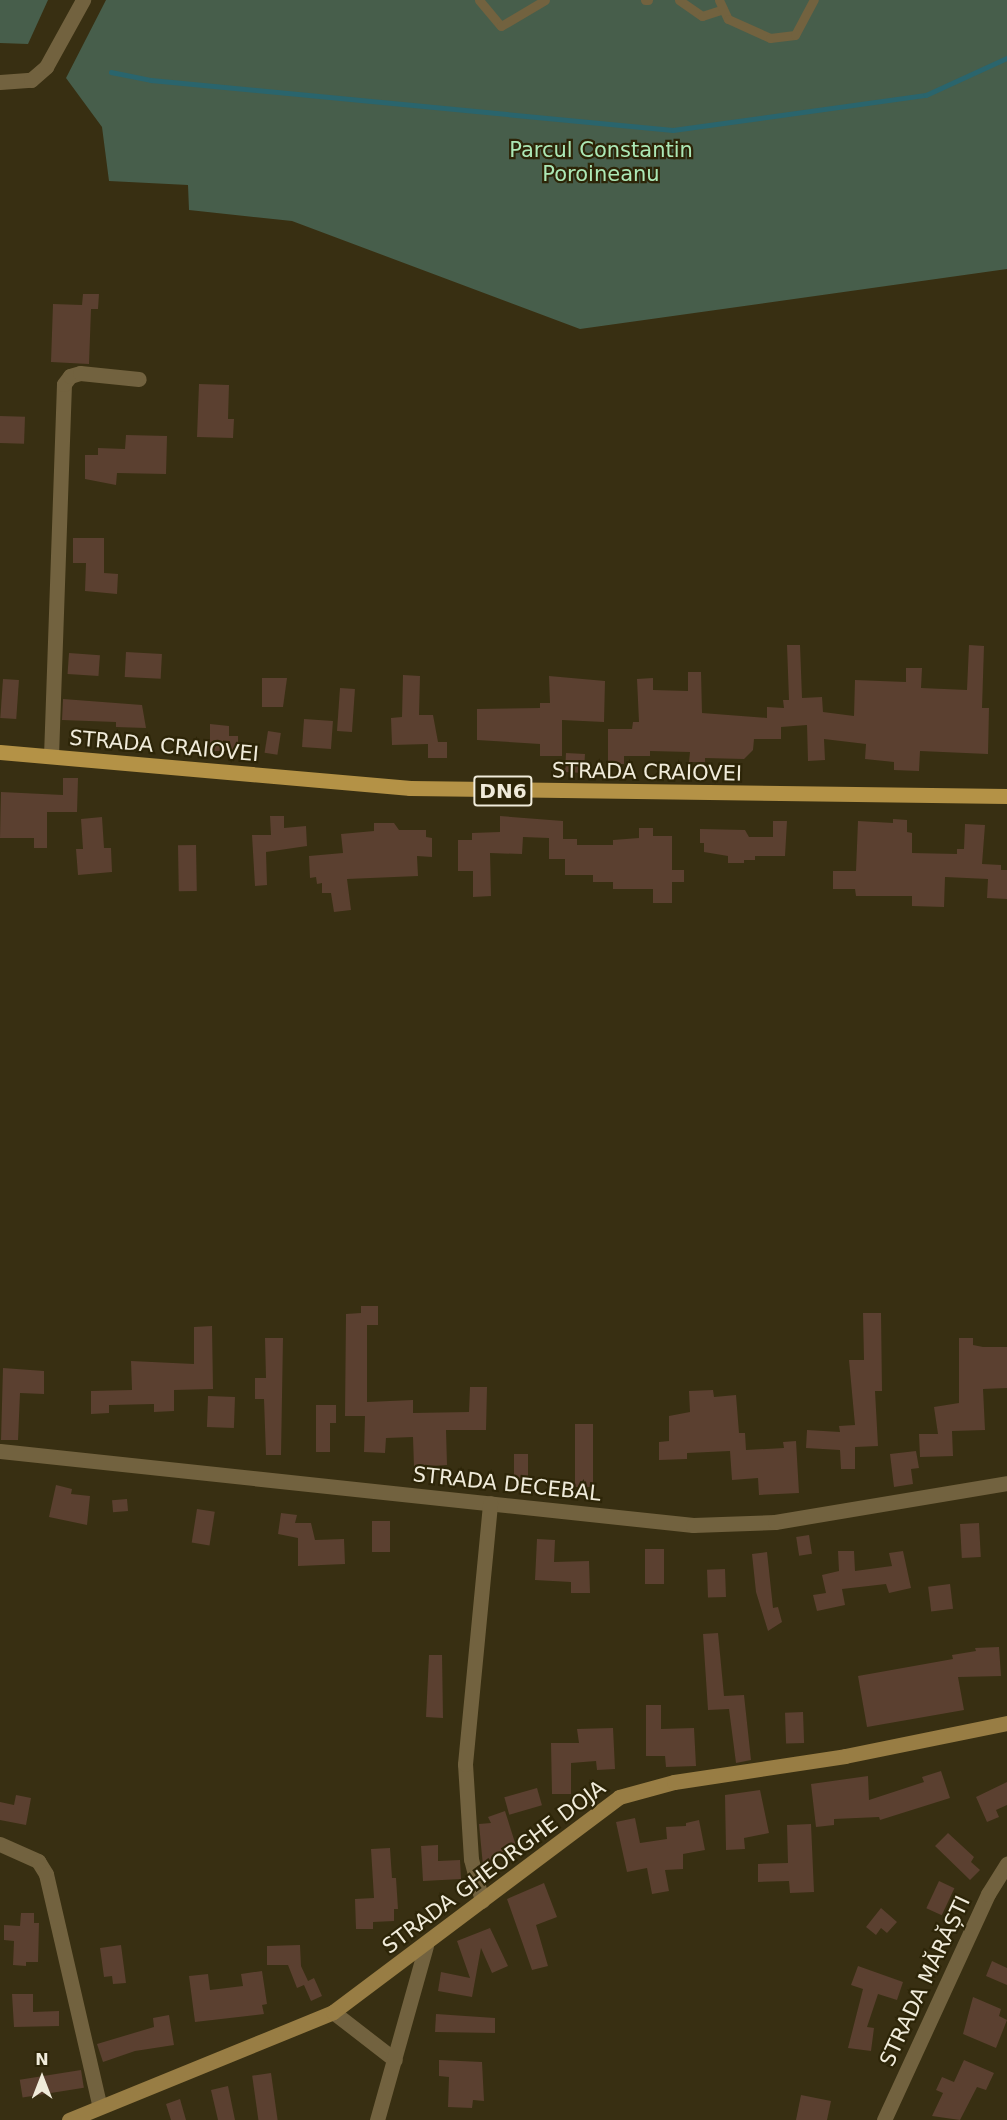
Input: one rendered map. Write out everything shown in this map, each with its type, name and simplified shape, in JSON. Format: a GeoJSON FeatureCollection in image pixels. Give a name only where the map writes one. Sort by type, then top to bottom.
{"type":"FeatureCollection","features":[{"type":"Feature","properties":{"kind":"main road","name":"STRADA CRAIOVEI"},"geometry":{"type":"LineString","coordinates":[[0,752],[410,788],[1007,796]]}},
{"type":"Feature","properties":{"kind":"street"},"geometry":{"type":"LineString","coordinates":[[0,82],[31,80],[46,67],[83,0]]}},
{"type":"Feature","properties":{"kind":"street"},"geometry":{"type":"LineString","coordinates":[[51,756],[64,384],[70,376],[80,373],[139,379]]}},
{"type":"Feature","properties":{"kind":"street","name":"STRADA DECEBAL"},"geometry":{"type":"LineString","coordinates":[[0,1450],[693,1525],[742,1525],[1007,1483]]}},
{"type":"Feature","properties":{"kind":"street"},"geometry":{"type":"LineString","coordinates":[[482,1901],[471,1859],[465,1764],[490,1503]]}},
{"type":"Feature","properties":{"kind":"street","name":"STRADA GHEORGHE DOJA"},"geometry":{"type":"LineString","coordinates":[[69,2120],[333,2012],[426,1946],[619,1797],[674,1782],[845,1756],[1007,1723]]}},
{"type":"Feature","properties":{"kind":"street"},"geometry":{"type":"LineString","coordinates":[[0,1844],[38,1861],[46,1874],[100,2107]]}},
{"type":"Feature","properties":{"kind":"street","name":"STRADA MĂRĂȘTI"},"geometry":{"type":"LineString","coordinates":[[884,2120],[988,1894],[1007,1863]]}},
{"type":"Feature","properties":{"kind":"street"},"geometry":{"type":"LineString","coordinates":[[377,2120],[426,1946]]}},
{"type":"Feature","properties":{"kind":"street"},"geometry":{"type":"LineString","coordinates":[[333,2012],[395,2060]]}},
{"type":"Feature","properties":{"kind":"lane"},"geometry":{"type":"LineString","coordinates":[[479,0],[501,27],[544,0]]}},
{"type":"Feature","properties":{"kind":"lane"},"geometry":{"type":"LineString","coordinates":[[679,0],[702,16],[723,9]]}},
{"type":"Feature","properties":{"kind":"lane"},"geometry":{"type":"LineString","coordinates":[[719,0],[728,19],[770,38],[795,35],[814,0]]}},
{"type":"Feature","properties":{"kind":"green space"},"geometry":{"type":"Polygon","coordinates":[[[0,0],[48,0],[28,44],[0,43],[0,0]]]}},
{"type":"Feature","properties":{"kind":"green space","name":"Parcul Constantin Poroineanu"},"geometry":{"type":"Polygon","coordinates":[[[106,0],[1007,0],[1007,269],[580,329],[292,221],[189,210],[188,185],[109,181],[102,127],[66,78],[106,0]]]}},
{"type":"Feature","properties":{"kind":"building"},"geometry":{"type":"Polygon","coordinates":[[[83,294],[99,294],[98,309],[91,309],[89,364],[51,362],[53,304],[82,305],[83,294]]]}},
{"type":"Feature","properties":{"kind":"building"},"geometry":{"type":"Polygon","coordinates":[[[199,384],[229,385],[228,419],[234,419],[233,438],[197,437],[199,384]]]}},
{"type":"Feature","properties":{"kind":"building"},"geometry":{"type":"Polygon","coordinates":[[[0,416],[25,417],[24,444],[0,443],[0,416]]]}},
{"type":"Feature","properties":{"kind":"building"},"geometry":{"type":"Polygon","coordinates":[[[126,435],[167,436],[166,474],[117,473],[116,485],[85,479],[85,455],[98,455],[98,448],[125,449],[126,435]]]}},
{"type":"Feature","properties":{"kind":"building"},"geometry":{"type":"Polygon","coordinates":[[[73,538],[104,538],[104,573],[118,574],[117,594],[85,591],[86,563],[73,563],[73,538]]]}},
{"type":"Feature","properties":{"kind":"building"},"geometry":{"type":"Polygon","coordinates":[[[787,645],[800,645],[802,698],[822,697],[823,712],[854,716],[855,680],[906,682],[906,668],[922,668],[921,688],[967,690],[969,645],[984,646],[982,708],[989,708],[988,754],[920,751],[919,771],[894,770],[894,762],[865,759],[866,744],[824,739],[825,760],[808,761],[807,725],[781,727],[781,739],[754,739],[753,750],[744,759],[705,758],[705,762],[689,762],[690,752],[650,751],[650,756],[624,756],[624,764],[608,764],[608,729],[632,729],[633,722],[639,722],[637,679],[653,678],[653,690],[688,691],[688,672],[701,672],[702,713],[767,718],[767,707],[784,708],[783,700],[789,700],[787,645]]]}},
{"type":"Feature","properties":{"kind":"building"},"geometry":{"type":"Polygon","coordinates":[[[126,652],[162,654],[161,679],[125,677],[126,652]]]}},
{"type":"Feature","properties":{"kind":"building"},"geometry":{"type":"Polygon","coordinates":[[[69,653],[100,655],[98,676],[68,674],[69,653]]]}},
{"type":"Feature","properties":{"kind":"building"},"geometry":{"type":"Polygon","coordinates":[[[403,675],[420,676],[419,715],[433,715],[438,742],[447,742],[447,758],[428,758],[428,744],[392,745],[391,718],[402,717],[403,675]]]}},
{"type":"Feature","properties":{"kind":"building"},"geometry":{"type":"Polygon","coordinates":[[[549,676],[605,681],[604,722],[562,720],[562,756],[540,756],[540,744],[477,740],[477,709],[540,708],[540,703],[550,703],[549,676]]]}},
{"type":"Feature","properties":{"kind":"building"},"geometry":{"type":"Polygon","coordinates":[[[262,678],[287,678],[283,707],[262,707],[262,678]]]}},
{"type":"Feature","properties":{"kind":"building"},"geometry":{"type":"Polygon","coordinates":[[[3,679],[19,680],[16,719],[0,718],[3,679]]]}},
{"type":"Feature","properties":{"kind":"building"},"geometry":{"type":"Polygon","coordinates":[[[340,688],[355,689],[352,732],[337,731],[340,688]]]}},
{"type":"Feature","properties":{"kind":"building"},"geometry":{"type":"Polygon","coordinates":[[[63,699],[142,705],[146,728],[116,727],[116,722],[62,720],[63,699]]]}},
{"type":"Feature","properties":{"kind":"building"},"geometry":{"type":"Polygon","coordinates":[[[304,719],[333,721],[331,749],[302,747],[304,719]]]}},
{"type":"Feature","properties":{"kind":"building"},"geometry":{"type":"Polygon","coordinates":[[[210,724],[229,726],[229,736],[238,736],[238,751],[210,751],[210,724]]]}},
{"type":"Feature","properties":{"kind":"building"},"geometry":{"type":"Polygon","coordinates":[[[268,731],[281,733],[277,755],[265,753],[268,731]]]}},
{"type":"Feature","properties":{"kind":"building"},"geometry":{"type":"Polygon","coordinates":[[[566,753],[585,754],[584,773],[565,772],[566,753]]]}},
{"type":"Feature","properties":{"kind":"building"},"geometry":{"type":"Polygon","coordinates":[[[63,778],[78,778],[77,812],[47,812],[47,848],[34,848],[34,838],[0,838],[1,792],[63,795],[63,778]]]}},
{"type":"Feature","properties":{"kind":"building"},"geometry":{"type":"Polygon","coordinates":[[[270,816],[284,816],[284,828],[306,826],[307,846],[266,852],[267,885],[255,886],[252,835],[271,835],[270,816]]]}},
{"type":"Feature","properties":{"kind":"building"},"geometry":{"type":"Polygon","coordinates":[[[500,816],[563,821],[563,839],[577,839],[577,845],[613,845],[613,840],[639,838],[639,828],[653,828],[653,836],[672,836],[672,870],[684,870],[684,882],[672,882],[672,903],[653,903],[653,889],[613,889],[613,882],[593,882],[593,875],[565,875],[565,859],[549,859],[549,838],[523,837],[522,854],[490,853],[491,896],[473,897],[473,871],[458,871],[458,840],[472,840],[472,833],[500,832],[500,816]]]}},
{"type":"Feature","properties":{"kind":"building"},"geometry":{"type":"Polygon","coordinates":[[[102,817],[104,848],[111,848],[112,872],[78,875],[76,849],[83,849],[81,819],[102,817]]]}},
{"type":"Feature","properties":{"kind":"building"},"geometry":{"type":"Polygon","coordinates":[[[893,819],[907,820],[907,832],[912,833],[912,853],[957,854],[957,849],[964,849],[965,824],[985,825],[982,864],[1001,865],[1001,870],[1007,870],[1007,899],[987,898],[988,879],[945,877],[944,907],[912,906],[912,896],[856,896],[855,889],[833,889],[833,871],[856,871],[858,821],[893,823],[893,819]]]}},
{"type":"Feature","properties":{"kind":"building"},"geometry":{"type":"Polygon","coordinates":[[[773,821],[787,821],[785,856],[755,856],[755,860],[744,860],[744,863],[728,863],[728,856],[704,852],[704,843],[700,843],[700,829],[745,830],[749,837],[773,837],[773,821]]]}},
{"type":"Feature","properties":{"kind":"building"},"geometry":{"type":"Polygon","coordinates":[[[374,823],[394,823],[399,830],[426,830],[426,837],[432,838],[432,857],[417,856],[418,876],[347,879],[351,910],[334,912],[331,893],[322,893],[322,883],[317,884],[316,877],[310,878],[309,856],[343,853],[341,834],[374,831],[374,823]]]}},
{"type":"Feature","properties":{"kind":"building"},"geometry":{"type":"Polygon","coordinates":[[[178,845],[196,845],[197,891],[179,891],[178,845]]]}},
{"type":"Feature","properties":{"kind":"building"},"geometry":{"type":"Polygon","coordinates":[[[361,1306],[378,1306],[378,1325],[367,1325],[367,1402],[413,1400],[413,1413],[469,1412],[470,1387],[487,1387],[486,1430],[446,1430],[447,1465],[414,1467],[413,1437],[386,1438],[385,1453],[364,1452],[365,1416],[345,1416],[346,1314],[361,1313],[361,1306]]]}},
{"type":"Feature","properties":{"kind":"building"},"geometry":{"type":"Polygon","coordinates":[[[863,1313],[881,1313],[882,1391],[875,1391],[878,1446],[855,1447],[855,1469],[841,1469],[840,1450],[806,1448],[807,1430],[840,1432],[839,1426],[855,1425],[849,1360],[864,1360],[863,1313]]]}},
{"type":"Feature","properties":{"kind":"building"},"geometry":{"type":"Polygon","coordinates":[[[212,1326],[213,1389],[174,1390],[174,1411],[154,1412],[154,1404],[109,1405],[109,1413],[91,1414],[91,1391],[132,1390],[131,1361],[194,1364],[194,1327],[212,1326]]]}},
{"type":"Feature","properties":{"kind":"building"},"geometry":{"type":"Polygon","coordinates":[[[265,1338],[283,1338],[281,1455],[266,1455],[264,1399],[255,1399],[255,1378],[266,1378],[265,1338]]]}},
{"type":"Feature","properties":{"kind":"building"},"geometry":{"type":"Polygon","coordinates":[[[959,1338],[973,1338],[973,1345],[983,1347],[1007,1347],[1007,1388],[983,1389],[985,1430],[952,1431],[953,1456],[920,1457],[919,1434],[938,1434],[934,1407],[959,1403],[959,1338]]]}},
{"type":"Feature","properties":{"kind":"building"},"geometry":{"type":"Polygon","coordinates":[[[3,1368],[44,1371],[44,1394],[20,1393],[18,1440],[1,1440],[3,1368]]]}},
{"type":"Feature","properties":{"kind":"building"},"geometry":{"type":"Polygon","coordinates":[[[713,1390],[714,1397],[736,1395],[739,1433],[745,1433],[746,1450],[784,1448],[783,1442],[796,1441],[799,1493],[759,1495],[758,1478],[732,1480],[730,1451],[687,1453],[687,1459],[659,1460],[659,1442],[669,1441],[669,1416],[690,1412],[689,1391],[713,1390]]]}},
{"type":"Feature","properties":{"kind":"building"},"geometry":{"type":"Polygon","coordinates":[[[208,1396],[235,1397],[234,1428],[207,1427],[208,1396]]]}},
{"type":"Feature","properties":{"kind":"building"},"geometry":{"type":"Polygon","coordinates":[[[316,1405],[336,1405],[336,1423],[330,1423],[330,1452],[316,1452],[316,1405]]]}},
{"type":"Feature","properties":{"kind":"building"},"geometry":{"type":"Polygon","coordinates":[[[575,1424],[593,1424],[593,1487],[575,1487],[575,1424]]]}},
{"type":"Feature","properties":{"kind":"building"},"geometry":{"type":"Polygon","coordinates":[[[916,1451],[919,1468],[911,1469],[913,1484],[894,1487],[890,1454],[916,1451]]]}},
{"type":"Feature","properties":{"kind":"building"},"geometry":{"type":"Polygon","coordinates":[[[514,1454],[528,1454],[528,1491],[514,1491],[514,1454]]]}},
{"type":"Feature","properties":{"kind":"building"},"geometry":{"type":"Polygon","coordinates":[[[56,1485],[72,1489],[71,1494],[90,1496],[87,1525],[49,1517],[56,1485]]]}},
{"type":"Feature","properties":{"kind":"building"},"geometry":{"type":"Polygon","coordinates":[[[127,1499],[128,1511],[113,1512],[112,1500],[127,1499]]]}},
{"type":"Feature","properties":{"kind":"building"},"geometry":{"type":"Polygon","coordinates":[[[197,1509],[215,1512],[209,1545],[192,1543],[197,1509]]]}},
{"type":"Feature","properties":{"kind":"building"},"geometry":{"type":"Polygon","coordinates":[[[281,1513],[297,1515],[295,1523],[311,1523],[315,1540],[344,1539],[345,1564],[298,1566],[298,1538],[278,1534],[281,1513]]]}},
{"type":"Feature","properties":{"kind":"building"},"geometry":{"type":"Polygon","coordinates":[[[372,1521],[390,1521],[390,1552],[372,1552],[372,1521]]]}},
{"type":"Feature","properties":{"kind":"building"},"geometry":{"type":"Polygon","coordinates":[[[979,1523],[981,1557],[962,1558],[960,1524],[979,1523]]]}},
{"type":"Feature","properties":{"kind":"building"},"geometry":{"type":"Polygon","coordinates":[[[809,1535],[812,1554],[799,1556],[796,1537],[809,1535]]]}},
{"type":"Feature","properties":{"kind":"building"},"geometry":{"type":"Polygon","coordinates":[[[537,1539],[555,1540],[554,1562],[589,1561],[590,1593],[571,1593],[571,1582],[535,1580],[537,1539]]]}},
{"type":"Feature","properties":{"kind":"building"},"geometry":{"type":"Polygon","coordinates":[[[645,1549],[664,1549],[664,1584],[645,1584],[645,1549]]]}},
{"type":"Feature","properties":{"kind":"building"},"geometry":{"type":"Polygon","coordinates":[[[838,1551],[854,1551],[855,1571],[892,1566],[889,1553],[903,1551],[911,1588],[889,1593],[886,1584],[842,1589],[845,1605],[817,1611],[813,1595],[826,1593],[822,1575],[839,1571],[838,1551]]]}},
{"type":"Feature","properties":{"kind":"building"},"geometry":{"type":"Polygon","coordinates":[[[767,1552],[773,1608],[778,1607],[782,1622],[768,1631],[756,1592],[752,1554],[767,1552]]]}},
{"type":"Feature","properties":{"kind":"building"},"geometry":{"type":"Polygon","coordinates":[[[725,1569],[726,1597],[708,1598],[707,1570],[725,1569]]]}},
{"type":"Feature","properties":{"kind":"building"},"geometry":{"type":"Polygon","coordinates":[[[950,1584],[953,1609],[931,1611],[928,1587],[950,1584]]]}},
{"type":"Feature","properties":{"kind":"building"},"geometry":{"type":"Polygon","coordinates":[[[718,1633],[724,1696],[744,1695],[751,1760],[736,1763],[729,1709],[708,1710],[703,1634],[718,1633]]]}},
{"type":"Feature","properties":{"kind":"building"},"geometry":{"type":"Polygon","coordinates":[[[999,1647],[1001,1676],[958,1677],[964,1710],[867,1727],[858,1676],[953,1659],[952,1655],[976,1651],[975,1648],[999,1647]]]}},
{"type":"Feature","properties":{"kind":"building"},"geometry":{"type":"Polygon","coordinates":[[[429,1655],[442,1655],[443,1718],[426,1717],[429,1655]]]}},
{"type":"Feature","properties":{"kind":"building"},"geometry":{"type":"Polygon","coordinates":[[[646,1705],[661,1705],[661,1729],[694,1728],[696,1766],[666,1767],[665,1756],[646,1756],[646,1705]]]}},
{"type":"Feature","properties":{"kind":"building"},"geometry":{"type":"Polygon","coordinates":[[[803,1712],[804,1743],[786,1744],[785,1713],[803,1712]]]}},
{"type":"Feature","properties":{"kind":"building"},"geometry":{"type":"Polygon","coordinates":[[[613,1728],[615,1769],[597,1770],[596,1761],[571,1763],[571,1794],[552,1794],[551,1743],[579,1743],[577,1729],[613,1728]]]}},
{"type":"Feature","properties":{"kind":"building"},"geometry":{"type":"Polygon","coordinates":[[[941,1771],[950,1798],[880,1820],[879,1817],[834,1819],[834,1825],[816,1827],[811,1784],[868,1776],[869,1800],[924,1782],[922,1777],[941,1771]]]}},
{"type":"Feature","properties":{"kind":"building"},"geometry":{"type":"Polygon","coordinates":[[[1007,1782],[1007,1805],[996,1810],[999,1817],[987,1822],[976,1797],[1007,1782]]]}},
{"type":"Feature","properties":{"kind":"building"},"geometry":{"type":"Polygon","coordinates":[[[537,1788],[542,1805],[509,1815],[504,1797],[537,1788]]]}},
{"type":"Feature","properties":{"kind":"building"},"geometry":{"type":"Polygon","coordinates":[[[760,1790],[769,1833],[744,1838],[745,1849],[726,1850],[725,1795],[760,1790]]]}},
{"type":"Feature","properties":{"kind":"building"},"geometry":{"type":"Polygon","coordinates":[[[16,1795],[31,1798],[26,1825],[0,1820],[0,1802],[14,1805],[16,1795]]]}},
{"type":"Feature","properties":{"kind":"building"},"geometry":{"type":"Polygon","coordinates":[[[505,1811],[517,1849],[491,1857],[491,1865],[483,1866],[479,1824],[491,1823],[488,1817],[505,1811]]]}},
{"type":"Feature","properties":{"kind":"building"},"geometry":{"type":"Polygon","coordinates":[[[635,1818],[640,1843],[667,1839],[666,1827],[686,1826],[686,1823],[699,1820],[705,1850],[683,1854],[683,1869],[665,1870],[669,1891],[652,1894],[647,1868],[627,1872],[616,1822],[635,1818]]]}},
{"type":"Feature","properties":{"kind":"building"},"geometry":{"type":"Polygon","coordinates":[[[811,1824],[814,1892],[790,1893],[789,1881],[758,1882],[758,1864],[788,1863],[787,1825],[811,1824]]]}},
{"type":"Feature","properties":{"kind":"building"},"geometry":{"type":"Polygon","coordinates":[[[948,1833],[974,1857],[971,1862],[980,1870],[970,1880],[935,1846],[948,1833]]]}},
{"type":"Feature","properties":{"kind":"building"},"geometry":{"type":"Polygon","coordinates":[[[438,1845],[438,1861],[460,1860],[461,1879],[423,1881],[421,1846],[438,1845]]]}},
{"type":"Feature","properties":{"kind":"building"},"geometry":{"type":"Polygon","coordinates":[[[390,1848],[392,1878],[396,1878],[398,1909],[394,1909],[394,1921],[373,1922],[373,1929],[356,1929],[355,1899],[374,1898],[371,1849],[390,1848]]]}},
{"type":"Feature","properties":{"kind":"building"},"geometry":{"type":"Polygon","coordinates":[[[939,1881],[954,1888],[942,1915],[926,1908],[939,1881]]]}},
{"type":"Feature","properties":{"kind":"building"},"geometry":{"type":"Polygon","coordinates":[[[544,1883],[557,1917],[536,1925],[548,1966],[532,1970],[507,1899],[544,1883]]]}},
{"type":"Feature","properties":{"kind":"building"},"geometry":{"type":"Polygon","coordinates":[[[881,1908],[897,1922],[887,1933],[881,1928],[876,1935],[866,1927],[881,1908]]]}},
{"type":"Feature","properties":{"kind":"building"},"geometry":{"type":"Polygon","coordinates":[[[21,1913],[34,1913],[34,1923],[39,1923],[38,1962],[26,1962],[26,1966],[13,1965],[14,1941],[4,1940],[4,1925],[20,1926],[21,1913]]]}},
{"type":"Feature","properties":{"kind":"building"},"geometry":{"type":"Polygon","coordinates":[[[490,1928],[508,1966],[492,1973],[481,1948],[472,1997],[438,1991],[441,1972],[470,1978],[457,1941],[490,1928]]]}},
{"type":"Feature","properties":{"kind":"building"},"geometry":{"type":"Polygon","coordinates":[[[121,1945],[126,1983],[113,1984],[112,1976],[104,1977],[100,1948],[121,1945]]]}},
{"type":"Feature","properties":{"kind":"building"},"geometry":{"type":"Polygon","coordinates":[[[300,1945],[301,1966],[308,1981],[314,1978],[322,1996],[311,2001],[304,1985],[297,1988],[288,1965],[267,1965],[267,1946],[300,1945]]]}},
{"type":"Feature","properties":{"kind":"building"},"geometry":{"type":"Polygon","coordinates":[[[992,1961],[1007,1968],[1007,1985],[986,1976],[992,1961]]]}},
{"type":"Feature","properties":{"kind":"building"},"geometry":{"type":"Polygon","coordinates":[[[858,1966],[903,1982],[897,2000],[878,1994],[867,2027],[874,2028],[871,2051],[848,2048],[863,1989],[851,1985],[858,1966]]]}},
{"type":"Feature","properties":{"kind":"building"},"geometry":{"type":"Polygon","coordinates":[[[262,1971],[267,2004],[262,2005],[264,2014],[195,2022],[189,1976],[208,1974],[210,1990],[243,1986],[241,1974],[262,1971]]]}},
{"type":"Feature","properties":{"kind":"building"},"geometry":{"type":"Polygon","coordinates":[[[12,1994],[33,1994],[33,2012],[59,2011],[59,2026],[14,2027],[12,1994]]]}},
{"type":"Feature","properties":{"kind":"building"},"geometry":{"type":"Polygon","coordinates":[[[973,1997],[1001,2009],[999,2016],[1007,2020],[996,2048],[963,2034],[973,1997]]]}},
{"type":"Feature","properties":{"kind":"building"},"geometry":{"type":"Polygon","coordinates":[[[436,2014],[495,2018],[495,2033],[435,2032],[436,2014]]]}},
{"type":"Feature","properties":{"kind":"building"},"geometry":{"type":"Polygon","coordinates":[[[169,2015],[174,2045],[135,2051],[103,2062],[97,2044],[154,2027],[153,2018],[169,2015]]]}},
{"type":"Feature","properties":{"kind":"building"},"geometry":{"type":"Polygon","coordinates":[[[439,2060],[482,2062],[484,2101],[473,2100],[472,2108],[448,2107],[449,2077],[439,2076],[439,2060]]]}},
{"type":"Feature","properties":{"kind":"building"},"geometry":{"type":"Polygon","coordinates":[[[964,2060],[994,2073],[986,2090],[977,2087],[960,2120],[932,2116],[943,2093],[936,2090],[942,2077],[954,2082],[964,2060]]]}},
{"type":"Feature","properties":{"kind":"building"},"geometry":{"type":"Polygon","coordinates":[[[81,2070],[84,2088],[23,2097],[20,2080],[81,2070]]]}},
{"type":"Feature","properties":{"kind":"building"},"geometry":{"type":"Polygon","coordinates":[[[271,2073],[278,2120],[258,2120],[252,2076],[271,2073]]]}},
{"type":"Feature","properties":{"kind":"building"},"geometry":{"type":"Polygon","coordinates":[[[228,2086],[235,2120],[218,2120],[211,2090],[228,2086]]]}},
{"type":"Feature","properties":{"kind":"building"},"geometry":{"type":"Polygon","coordinates":[[[801,2095],[831,2101],[827,2120],[796,2120],[801,2095]]]}},
{"type":"Feature","properties":{"kind":"building"},"geometry":{"type":"Polygon","coordinates":[[[180,2099],[186,2120],[171,2120],[166,2104],[180,2099]]]}},
{"type":"Feature","properties":{"kind":"waterway"},"geometry":{"type":"LineString","coordinates":[[111,72],[151,80],[673,130],[926,95],[1007,58]]}}]}
